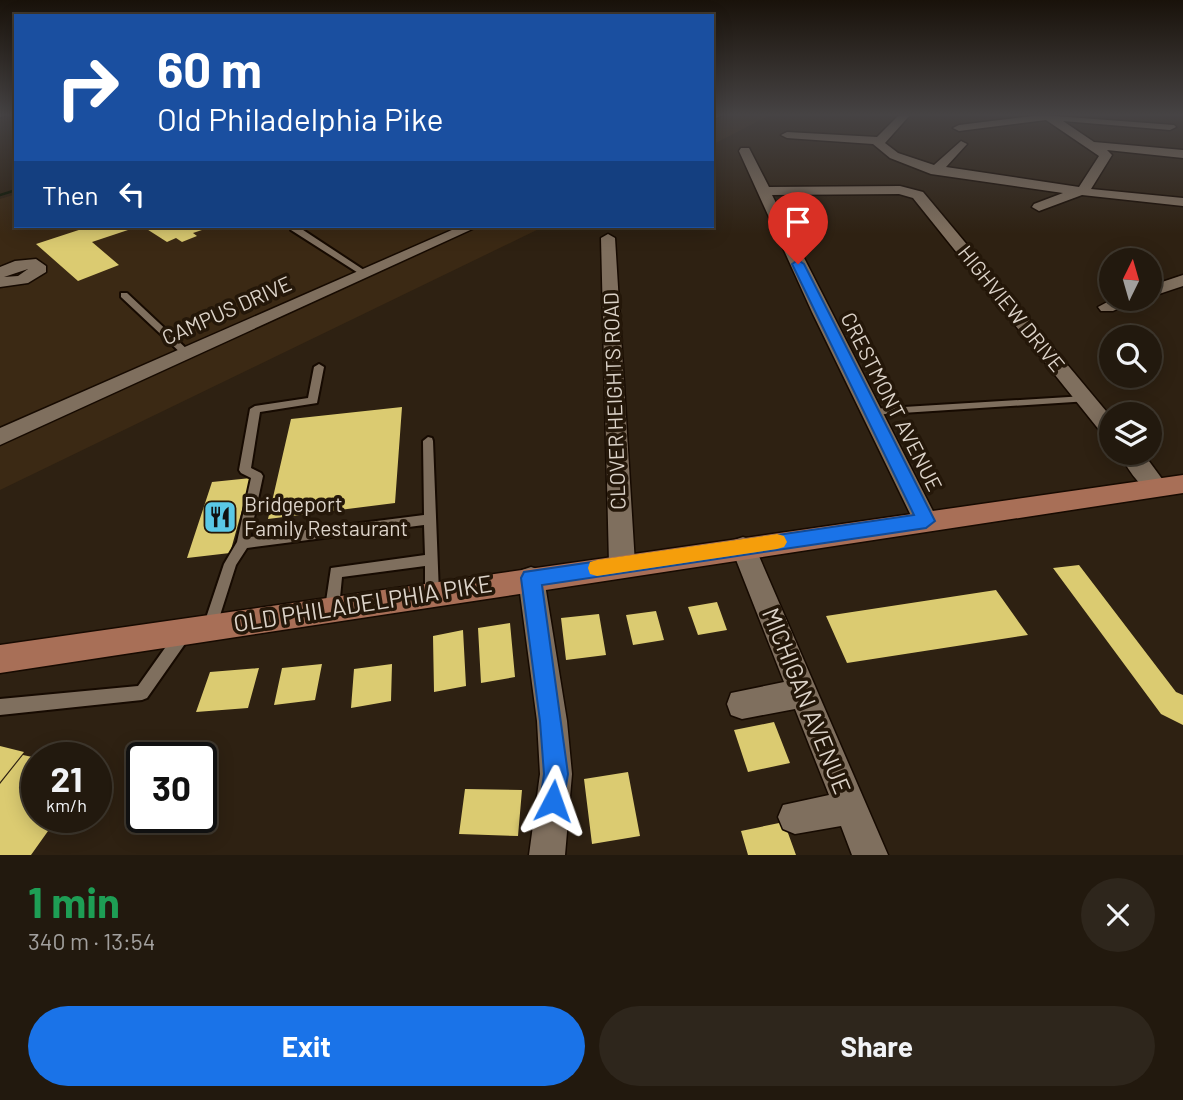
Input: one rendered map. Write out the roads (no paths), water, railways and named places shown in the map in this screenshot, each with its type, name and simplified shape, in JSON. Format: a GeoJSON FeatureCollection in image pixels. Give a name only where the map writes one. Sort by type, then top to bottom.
{"type":"FeatureCollection","features":[{"type":"Feature","properties":{"kind":"main road","name":"OLD PHILADELPHIA PIKE"},"geometry":{"type":"LineString","coordinates":[[0,659],[622,564],[1170,486]]}},
{"type":"Feature","properties":{"kind":"street","name":"CRESTMONT AVENUE"},"geometry":{"type":"LineString","coordinates":[[747,155],[926,521]]}},
{"type":"Feature","properties":{"kind":"street"},"geometry":{"type":"LineString","coordinates":[[888,155],[935,171],[987,180],[1183,202]]}},
{"type":"Feature","properties":{"kind":"street"},"geometry":{"type":"LineString","coordinates":[[935,171],[951,155]]}},
{"type":"Feature","properties":{"kind":"street"},"geometry":{"type":"LineString","coordinates":[[1039,207],[1084,190],[1105,159],[1104,155]]}},
{"type":"Feature","properties":{"kind":"street","name":"HIGHVIEW DRIVE"},"geometry":{"type":"LineString","coordinates":[[764,191],[909,191],[918,195],[1099,416]]}},
{"type":"Feature","properties":{"kind":"street","name":"CAMPUS DRIVE"},"geometry":{"type":"LineString","coordinates":[[0,437],[468,228]]}},
{"type":"Feature","properties":{"kind":"street","name":"CLOVER HEIGHTS ROAD"},"geometry":{"type":"LineString","coordinates":[[608,238],[622,564]]}},
{"type":"Feature","properties":{"kind":"street"},"geometry":{"type":"LineString","coordinates":[[0,273],[21,264],[39,266],[38,272],[0,290]]}},
{"type":"Feature","properties":{"kind":"street"},"geometry":{"type":"LineString","coordinates":[[1162,288],[1183,280]]}},
{"type":"Feature","properties":{"kind":"street"},"geometry":{"type":"LineString","coordinates":[[0,282],[22,281]]}},
{"type":"Feature","properties":{"kind":"street"},"geometry":{"type":"LineString","coordinates":[[1145,465],[1170,486]]}},
{"type":"Feature","properties":{"kind":"street","name":"MICHIGAN AVENUE"},"geometry":{"type":"LineString","coordinates":[[743,547],[870,855]]}},
{"type":"Feature","properties":{"kind":"street"},"geometry":{"type":"LineString","coordinates":[[531,578],[552,721],[556,774],[547,855]]}},
{"type":"Feature","properties":{"kind":"street"},"geometry":{"type":"LineString","coordinates":[[743,704],[803,693]]}},
{"type":"Feature","properties":{"kind":"street"},"geometry":{"type":"LineString","coordinates":[[795,817],[851,808]]}},
{"type":"Feature","properties":{"kind":"lane"},"geometry":{"type":"LineString","coordinates":[[294,228],[366,274]]}},
{"type":"Feature","properties":{"kind":"lane"},"geometry":{"type":"LineString","coordinates":[[124,295],[187,354]]}},
{"type":"Feature","properties":{"kind":"lane"},"geometry":{"type":"LineString","coordinates":[[0,707],[142,693],[198,629],[243,544],[257,476],[245,470],[255,409],[313,401],[319,367]]}},
{"type":"Feature","properties":{"kind":"lane"},"geometry":{"type":"LineString","coordinates":[[871,412],[1085,399]]}},
{"type":"Feature","properties":{"kind":"lane"},"geometry":{"type":"LineString","coordinates":[[428,441],[432,593]]}},
{"type":"Feature","properties":{"kind":"lane"},"geometry":{"type":"LineString","coordinates":[[243,544],[430,520]]}},
{"type":"Feature","properties":{"kind":"lane"},"geometry":{"type":"LineString","coordinates":[[332,608],[336,572],[431,560]]}},
{"type":"Feature","properties":{"kind":"waterway"},"geometry":{"type":"LineString","coordinates":[[0,195],[14,191]]}},
{"type":"Feature","properties":{"kind":"place","name":"Bridgeport Family Restaurant"},"geometry":{"type":"Point","coordinates":[220,517]}}]}
